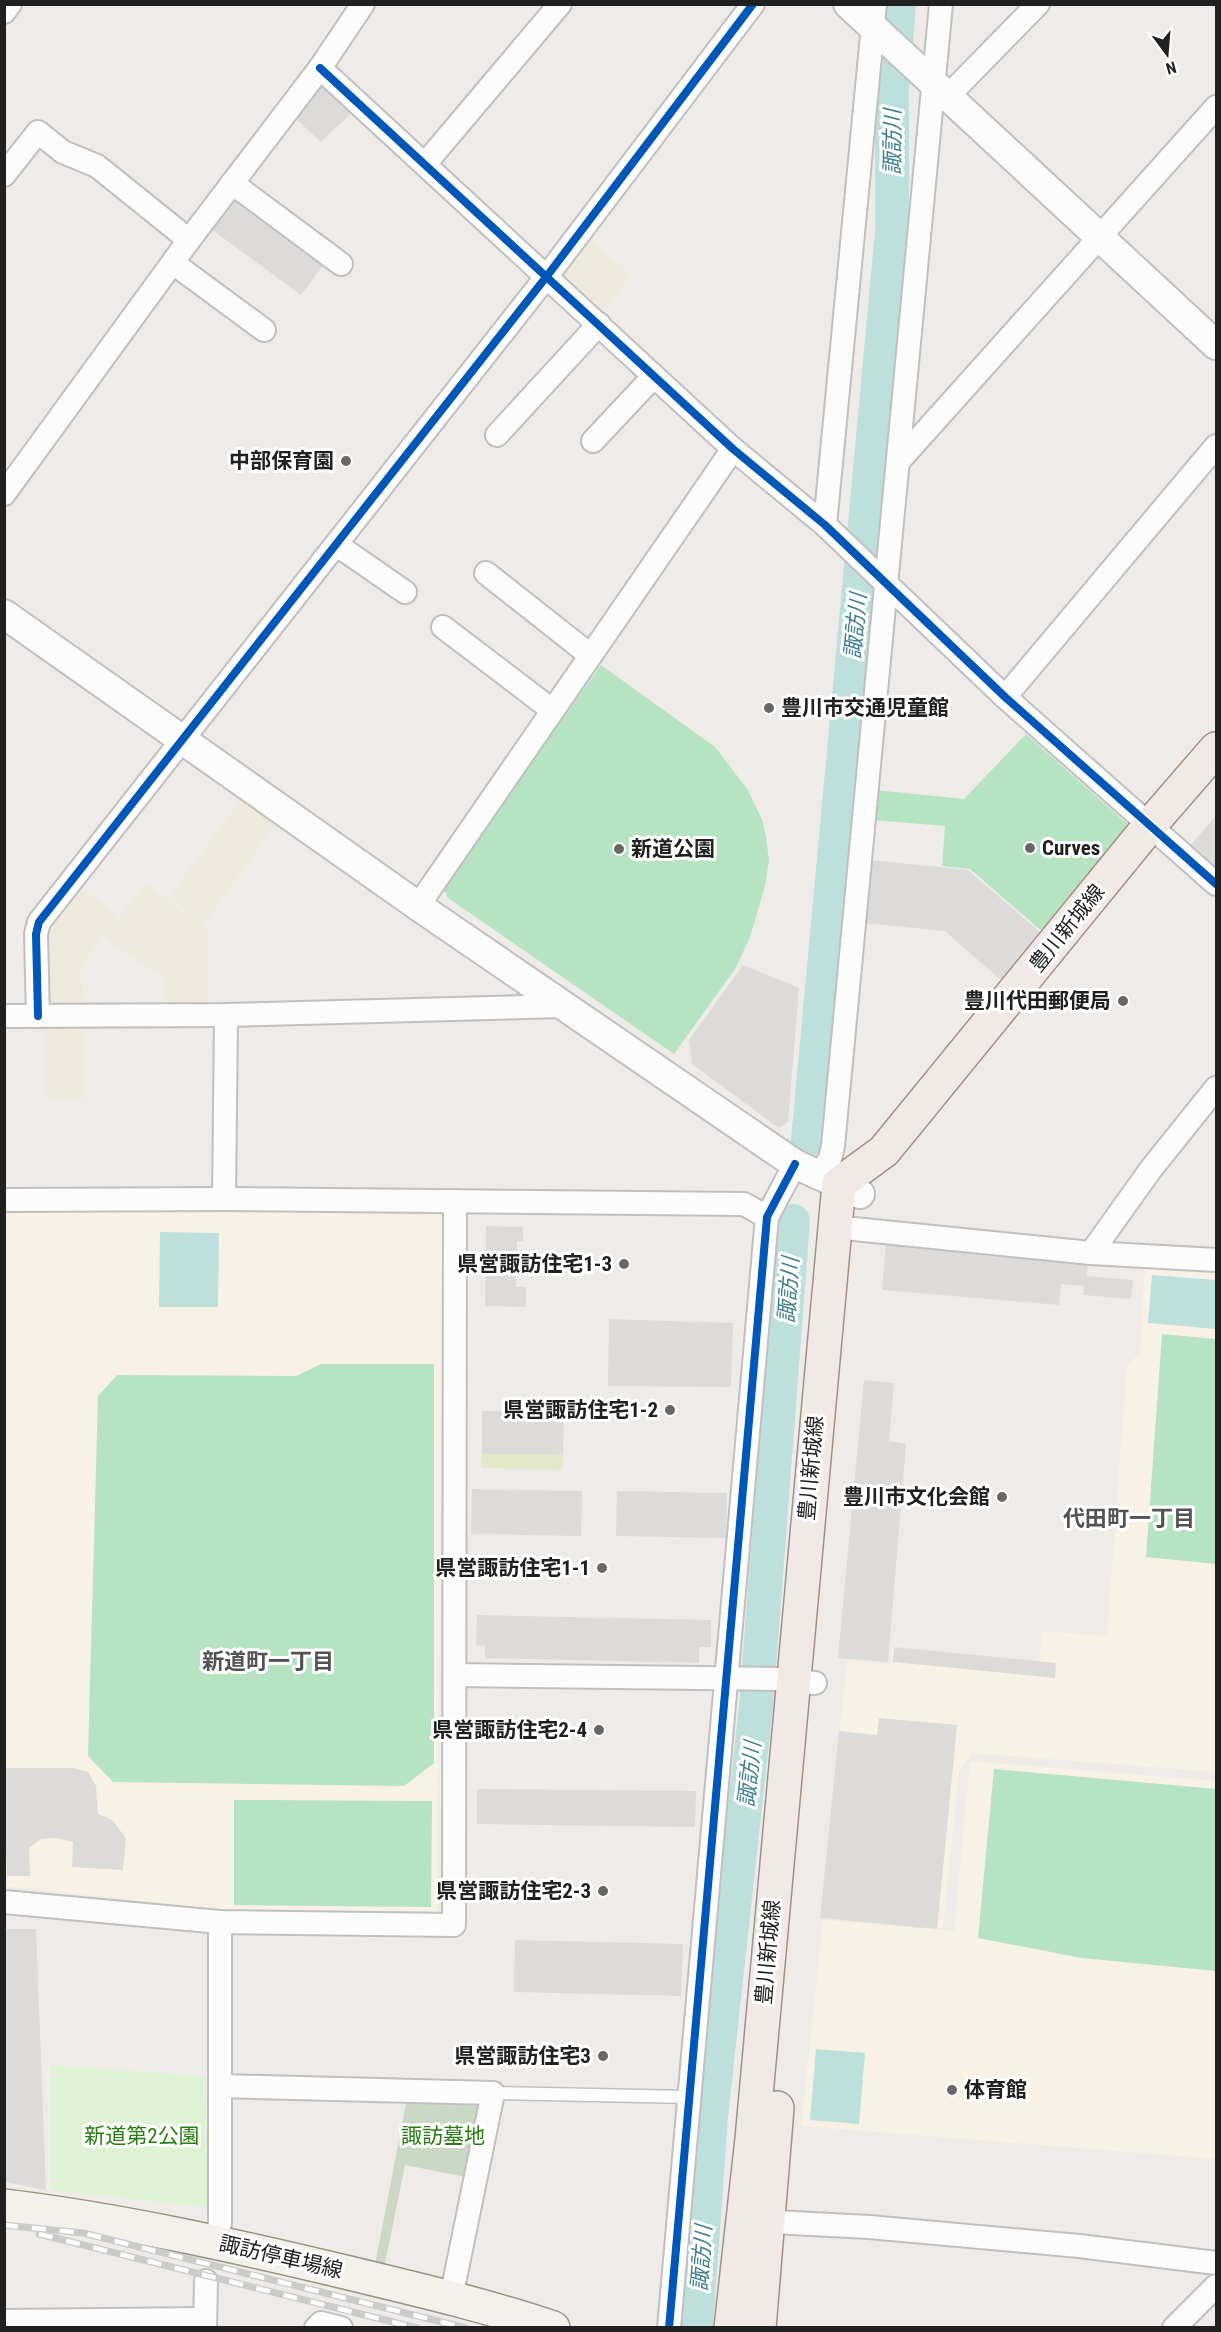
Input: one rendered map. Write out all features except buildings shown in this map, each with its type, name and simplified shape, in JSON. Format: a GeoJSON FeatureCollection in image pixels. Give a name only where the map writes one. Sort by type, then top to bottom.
{"type":"FeatureCollection","features":[{"type":"Feature","properties":{"kind":"main road","name":"豊川新城線"},"geometry":{"type":"LineString","coordinates":[[828,1179],[901,1163],[1157,831],[1216,749]]}},
{"type":"Feature","properties":{"kind":"main road","name":"豊川新城線"},"geometry":{"type":"LineString","coordinates":[[1157,831],[1216,776]]}},
{"type":"Feature","properties":{"kind":"main road","name":"豊川新城線"},"geometry":{"type":"LineString","coordinates":[[795,1681],[854,1229],[828,1179]]}},
{"type":"Feature","properties":{"kind":"main road","name":"豊川新城線"},"geometry":{"type":"LineString","coordinates":[[759,2328],[752,2139],[795,1681],[828,1179]]}},
{"type":"Feature","properties":{"kind":"main road","name":"諏訪停車場線"},"geometry":{"type":"LineString","coordinates":[[4,2206],[86,2216],[215,2241],[451,2298],[553,2328]]}},
{"type":"Feature","properties":{"kind":"main road","name":"豊川新城線"},"geometry":{"type":"LineString","coordinates":[[731,2328],[755,2221]]}},
{"type":"Feature","properties":{"kind":"street"},"geometry":{"type":"LineString","coordinates":[[4,12],[10,4]]}},
{"type":"Feature","properties":{"kind":"street"},"geometry":{"type":"LineString","coordinates":[[4,494],[189,240],[320,68],[363,4]]}},
{"type":"Feature","properties":{"kind":"street"},"geometry":{"type":"LineString","coordinates":[[425,164],[560,4]]}},
{"type":"Feature","properties":{"kind":"street"},"geometry":{"type":"LineString","coordinates":[[38,1016],[36,934],[39,922],[180,739],[337,545],[547,276],[753,4]]}},
{"type":"Feature","properties":{"kind":"street"},"geometry":{"type":"LineString","coordinates":[[848,4],[877,23],[934,85],[1216,345]]}},
{"type":"Feature","properties":{"kind":"street"},"geometry":{"type":"LineString","coordinates":[[828,1179],[833,1146],[878,578],[898,462],[941,4]]}},
{"type":"Feature","properties":{"kind":"street"},"geometry":{"type":"LineString","coordinates":[[934,85],[1038,4]]}},
{"type":"Feature","properties":{"kind":"street"},"geometry":{"type":"LineString","coordinates":[[830,530],[877,23]]}},
{"type":"Feature","properties":{"kind":"street"},"geometry":{"type":"LineString","coordinates":[[320,68],[733,449],[830,530],[1005,697],[1216,884]]}},
{"type":"Feature","properties":{"kind":"street"},"geometry":{"type":"LineString","coordinates":[[898,462],[1216,107]]}},
{"type":"Feature","properties":{"kind":"street"},"geometry":{"type":"LineString","coordinates":[[4,175],[38,132],[63,152],[97,166],[189,240]]}},
{"type":"Feature","properties":{"kind":"street"},"geometry":{"type":"LineString","coordinates":[[232,183],[341,264]]}},
{"type":"Feature","properties":{"kind":"street"},"geometry":{"type":"LineString","coordinates":[[173,263],[264,330]]}},
{"type":"Feature","properties":{"kind":"street"},"geometry":{"type":"LineString","coordinates":[[497,435],[599,324]]}},
{"type":"Feature","properties":{"kind":"street"},"geometry":{"type":"LineString","coordinates":[[593,441],[654,376]]}},
{"type":"Feature","properties":{"kind":"street"},"geometry":{"type":"LineString","coordinates":[[1005,697],[1216,446]]}},
{"type":"Feature","properties":{"kind":"street"},"geometry":{"type":"LineString","coordinates":[[418,906],[733,449]]}},
{"type":"Feature","properties":{"kind":"street"},"geometry":{"type":"LineString","coordinates":[[337,545],[405,592]]}},
{"type":"Feature","properties":{"kind":"street"},"geometry":{"type":"LineString","coordinates":[[486,573],[591,655]]}},
{"type":"Feature","properties":{"kind":"street"},"geometry":{"type":"LineString","coordinates":[[4,614],[562,1006],[828,1179]]}},
{"type":"Feature","properties":{"kind":"street"},"geometry":{"type":"LineString","coordinates":[[443,627],[552,710]]}},
{"type":"Feature","properties":{"kind":"street"},"geometry":{"type":"LineString","coordinates":[[4,1016],[226,1015],[562,1006]]}},
{"type":"Feature","properties":{"kind":"street"},"geometry":{"type":"LineString","coordinates":[[224,1199],[226,1015]]}},
{"type":"Feature","properties":{"kind":"street"},"geometry":{"type":"LineString","coordinates":[[1091,1253],[1151,1169],[1216,1088]]}},
{"type":"Feature","properties":{"kind":"street"},"geometry":{"type":"LineString","coordinates":[[767,1217],[828,1179]]}},
{"type":"Feature","properties":{"kind":"street"},"geometry":{"type":"LineString","coordinates":[[4,1200],[224,1199],[744,1204],[767,1217]]}},
{"type":"Feature","properties":{"kind":"street"},"geometry":{"type":"LineString","coordinates":[[4,1902],[220,1922],[454,1925],[456,1201]]}},
{"type":"Feature","properties":{"kind":"street"},"geometry":{"type":"LineString","coordinates":[[669,2328],[689,2097],[735,1678],[767,1217]]}},
{"type":"Feature","properties":{"kind":"street"},"geometry":{"type":"LineString","coordinates":[[854,1229],[1091,1253],[1216,1260]]}},
{"type":"Feature","properties":{"kind":"street"},"geometry":{"type":"LineString","coordinates":[[455,1675],[735,1678],[795,1681]]}},
{"type":"Feature","properties":{"kind":"street"},"geometry":{"type":"LineString","coordinates":[[215,2241],[220,2223],[220,1922]]}},
{"type":"Feature","properties":{"kind":"street"},"geometry":{"type":"LineString","coordinates":[[220,2086],[493,2093],[451,2298]]}},
{"type":"Feature","properties":{"kind":"street"},"geometry":{"type":"LineString","coordinates":[[755,2221],[916,2231],[1079,2246],[1216,2263]]}},
{"type":"Feature","properties":{"kind":"street"},"geometry":{"type":"LineString","coordinates":[[4,2321],[205,2323],[206,2281]]}},
{"type":"Feature","properties":{"kind":"street"},"geometry":{"type":"LineString","coordinates":[[1174,2328],[1216,2286]]}},
{"type":"Feature","properties":{"kind":"street"},"geometry":{"type":"LineString","coordinates":[[316,2328],[321,2323],[341,2328]]}},
{"type":"Feature","properties":{"kind":"lane"},"geometry":{"type":"LineString","coordinates":[[493,2093],[689,2097]]}},
{"type":"Feature","properties":{"kind":"shaded area"},"geometry":{"type":"Polygon","coordinates":[[[324,86],[351,113],[321,142],[292,115],[315,87],[324,86]]]}},
{"type":"Feature","properties":{"kind":"shaded area"},"geometry":{"type":"Polygon","coordinates":[[[231,194],[328,259],[301,295],[207,226],[231,194]]]}},
{"type":"Feature","properties":{"kind":"shaded area"},"geometry":{"type":"Polygon","coordinates":[[[589,238],[631,275],[601,312],[562,278],[561,271],[589,238]]]}},
{"type":"Feature","properties":{"kind":"shaded area"},"geometry":{"type":"Polygon","coordinates":[[[243,796],[278,821],[204,924],[169,898],[243,796]]]}},
{"type":"Feature","properties":{"kind":"shaded area"},"geometry":{"type":"Polygon","coordinates":[[[1216,816],[1216,873],[1188,848],[1216,816]]]}},
{"type":"Feature","properties":{"kind":"shaded area"},"geometry":{"type":"Polygon","coordinates":[[[870,860],[968,870],[1042,934],[1002,981],[945,931],[865,923],[870,860]]]}},
{"type":"Feature","properties":{"kind":"shaded area"},"geometry":{"type":"Polygon","coordinates":[[[77,884],[118,916],[79,969],[86,1007],[52,1008],[43,1000],[44,928],[77,884]]]}},
{"type":"Feature","properties":{"kind":"shaded area"},"geometry":{"type":"Polygon","coordinates":[[[145,884],[208,929],[208,1002],[164,1001],[165,978],[104,938],[145,884]]]}},
{"type":"Feature","properties":{"kind":"shaded area"},"geometry":{"type":"Polygon","coordinates":[[[743,965],[799,988],[788,1122],[779,1128],[692,1064],[689,1040],[743,965]]]}},
{"type":"Feature","properties":{"kind":"shaded area"},"geometry":{"type":"Polygon","coordinates":[[[45,1027],[84,1027],[84,1099],[45,1099],[45,1027]]]}},
{"type":"Feature","properties":{"kind":"shaded area"},"geometry":{"type":"Polygon","coordinates":[[[5,1210],[443,1215],[437,1912],[227,1910],[5,1886],[5,1210]]]}},
{"type":"Feature","properties":{"kind":"shaded area"},"geometry":{"type":"Polygon","coordinates":[[[486,1226],[523,1227],[523,1241],[517,1241],[516,1287],[526,1287],[526,1307],[485,1306],[486,1226]]]}},
{"type":"Feature","properties":{"kind":"shaded area"},"geometry":{"type":"Polygon","coordinates":[[[886,1243],[1088,1260],[1087,1276],[1133,1280],[1131,1299],[1083,1295],[1084,1286],[1061,1284],[1059,1305],[882,1290],[886,1243]]]}},
{"type":"Feature","properties":{"kind":"shaded area"},"geometry":{"type":"Polygon","coordinates":[[[1145,1263],[1216,1271],[1216,1772],[971,1753],[959,1772],[943,1927],[937,1929],[820,1918],[847,1661],[890,1665],[892,1647],[1039,1662],[1042,1631],[1107,1636],[1127,1364],[1140,1354],[1145,1263]]]}},
{"type":"Feature","properties":{"kind":"shaded area"},"geometry":{"type":"Polygon","coordinates":[[[609,1319],[733,1323],[731,1387],[608,1386],[609,1319]]]}},
{"type":"Feature","properties":{"kind":"shaded area"},"geometry":{"type":"Polygon","coordinates":[[[864,1380],[894,1383],[889,1441],[906,1444],[888,1662],[838,1658],[864,1380]]]}},
{"type":"Feature","properties":{"kind":"shaded area"},"geometry":{"type":"Polygon","coordinates":[[[482,1411],[564,1412],[563,1455],[482,1454],[482,1411]]]}},
{"type":"Feature","properties":{"kind":"shaded area"},"geometry":{"type":"Polygon","coordinates":[[[472,1489],[582,1491],[581,1536],[471,1534],[472,1489]]]}},
{"type":"Feature","properties":{"kind":"shaded area"},"geometry":{"type":"Polygon","coordinates":[[[617,1491],[727,1493],[726,1538],[616,1536],[617,1491]]]}},
{"type":"Feature","properties":{"kind":"shaded area"},"geometry":{"type":"Polygon","coordinates":[[[477,1615],[711,1620],[711,1647],[699,1647],[699,1663],[485,1658],[485,1646],[476,1645],[477,1615]]]}},
{"type":"Feature","properties":{"kind":"shaded area"},"geometry":{"type":"Polygon","coordinates":[[[894,1647],[1056,1663],[1055,1678],[893,1662],[894,1647]]]}},
{"type":"Feature","properties":{"kind":"shaded area"},"geometry":{"type":"Polygon","coordinates":[[[879,1718],[957,1725],[937,1929],[820,1918],[839,1731],[877,1735],[879,1718]]]}},
{"type":"Feature","properties":{"kind":"shaded area"},"geometry":{"type":"Polygon","coordinates":[[[970,1761],[1216,1781],[1216,2159],[801,2126],[823,1920],[954,1931],[970,1761]]]}},
{"type":"Feature","properties":{"kind":"shaded area"},"geometry":{"type":"Polygon","coordinates":[[[4,1768],[73,1768],[88,1772],[96,1786],[98,1814],[112,1820],[126,1838],[123,1870],[72,1867],[73,1842],[56,1838],[41,1839],[29,1848],[30,1876],[7,1876],[4,1768]]]}},
{"type":"Feature","properties":{"kind":"shaded area"},"geometry":{"type":"Polygon","coordinates":[[[477,1789],[696,1791],[695,1827],[477,1824],[477,1789]]]}},
{"type":"Feature","properties":{"kind":"shaded area"},"geometry":{"type":"Polygon","coordinates":[[[5,1929],[36,1929],[46,2190],[5,2182],[5,1929]]]}},
{"type":"Feature","properties":{"kind":"shaded area"},"geometry":{"type":"Polygon","coordinates":[[[515,1940],[683,1944],[681,1996],[514,1992],[515,1940]]]}},
{"type":"Feature","properties":{"kind":"green space","name":"新道公園"},"geometry":{"type":"Polygon","coordinates":[[[601,665],[715,747],[748,790],[762,820],[766,837],[769,860],[765,886],[750,937],[735,969],[674,1054],[448,898],[442,886],[601,665]]]}},
{"type":"Feature","properties":{"kind":"green space","name":"Curves"},"geometry":{"type":"Polygon","coordinates":[[[1026,734],[1134,830],[1043,932],[970,869],[942,866],[945,826],[873,820],[875,790],[964,799],[1026,734]]]}},
{"type":"Feature","properties":{"kind":"green space"},"geometry":{"type":"Polygon","coordinates":[[[1162,1334],[1216,1339],[1216,1564],[1146,1557],[1162,1334]]]}},
{"type":"Feature","properties":{"kind":"green space"},"geometry":{"type":"Polygon","coordinates":[[[321,1364],[434,1364],[434,1763],[404,1786],[113,1782],[88,1756],[98,1396],[117,1375],[296,1376],[321,1364]]]}},
{"type":"Feature","properties":{"kind":"green space"},"geometry":{"type":"Polygon","coordinates":[[[482,1454],[563,1455],[562,1470],[481,1468],[482,1454]]]}},
{"type":"Feature","properties":{"kind":"green space"},"geometry":{"type":"Polygon","coordinates":[[[994,1769],[1216,1789],[1216,1971],[1082,1958],[978,1938],[994,1769]]]}},
{"type":"Feature","properties":{"kind":"green space"},"geometry":{"type":"Polygon","coordinates":[[[234,1800],[432,1801],[431,1907],[234,1905],[234,1800]]]}},
{"type":"Feature","properties":{"kind":"green space","name":"新道第2公園"},"geometry":{"type":"Polygon","coordinates":[[[50,2065],[205,2076],[211,2208],[50,2190],[50,2065]]]}},
{"type":"Feature","properties":{"kind":"green space","name":"諏訪墓地"},"geometry":{"type":"Polygon","coordinates":[[[408,2093],[486,2108],[471,2178],[405,2165],[383,2273],[374,2270],[408,2093]]]}},
{"type":"Feature","properties":{"kind":"water"},"geometry":{"type":"Polygon","coordinates":[[[160,1232],[219,1233],[218,1307],[159,1307],[160,1232]]]}},
{"type":"Feature","properties":{"kind":"water"},"geometry":{"type":"Polygon","coordinates":[[[1152,1275],[1216,1280],[1216,1329],[1148,1323],[1152,1275]]]}},
{"type":"Feature","properties":{"kind":"water"},"geometry":{"type":"Polygon","coordinates":[[[816,2049],[865,2053],[859,2124],[810,2120],[816,2049]]]}},
{"type":"Feature","properties":{"kind":"waterway","name":"諏訪川"},"geometry":{"type":"LineString","coordinates":[[808,1140],[892,232],[892,90],[899,4]]}},
{"type":"Feature","properties":{"kind":"waterway","name":"諏訪川"},"geometry":{"type":"LineString","coordinates":[[696,2328],[711,2116],[756,1706],[793,1221]]}},
{"type":"Feature","properties":{"kind":"railway"},"geometry":{"type":"LineString","coordinates":[[4,2225],[83,2233],[466,2328]]}},
{"type":"Feature","properties":{"kind":"railway"},"geometry":{"type":"LineString","coordinates":[[39,2234],[417,2328]]}},
{"type":"Feature","properties":{"kind":"cycle path"},"geometry":{"type":"LineString","coordinates":[[38,1016],[36,934],[39,922],[547,276],[753,4]]}},
{"type":"Feature","properties":{"kind":"cycle path"},"geometry":{"type":"LineString","coordinates":[[320,68],[733,449],[825,525],[1005,697],[1216,884]]}},
{"type":"Feature","properties":{"kind":"cycle path"},"geometry":{"type":"LineString","coordinates":[[669,2328],[767,1217],[795,1164]]}},
{"type":"Feature","properties":{"kind":"place","name":"中部保育園"},"geometry":{"type":"Point","coordinates":[346,461]}},
{"type":"Feature","properties":{"kind":"place","name":"豊川市交通児童館"},"geometry":{"type":"Point","coordinates":[769,708]}},
{"type":"Feature","properties":{"kind":"place","name":"Curves"},"geometry":{"type":"Point","coordinates":[1030,848]}},
{"type":"Feature","properties":{"kind":"place","name":"新道公園"},"geometry":{"type":"Point","coordinates":[619,849]}},
{"type":"Feature","properties":{"kind":"place","name":"豊川代田郵便局"},"geometry":{"type":"Point","coordinates":[1123,1001]}},
{"type":"Feature","properties":{"kind":"place","name":"県営諏訪住宅1-3"},"geometry":{"type":"Point","coordinates":[624,1264]}},
{"type":"Feature","properties":{"kind":"place","name":"県営諏訪住宅1-2"},"geometry":{"type":"Point","coordinates":[670,1410]}},
{"type":"Feature","properties":{"kind":"place","name":"豊川市文化会館"},"geometry":{"type":"Point","coordinates":[1002,1497]}},
{"type":"Feature","properties":{"kind":"place","name":"県営諏訪住宅1-1"},"geometry":{"type":"Point","coordinates":[602,1568]}},
{"type":"Feature","properties":{"kind":"place","name":"県営諏訪住宅2-4"},"geometry":{"type":"Point","coordinates":[599,1730]}},
{"type":"Feature","properties":{"kind":"place","name":"県営諏訪住宅2-3"},"geometry":{"type":"Point","coordinates":[603,1891]}},
{"type":"Feature","properties":{"kind":"place","name":"県営諏訪住宅3"},"geometry":{"type":"Point","coordinates":[603,2056]}},
{"type":"Feature","properties":{"kind":"place","name":"体育館"},"geometry":{"type":"Point","coordinates":[952,2090]}},
{"type":"Feature","properties":{"kind":"district","name":"代田町一丁目"},"geometry":{"type":"Point","coordinates":[1129,1518]}},
{"type":"Feature","properties":{"kind":"district","name":"新道町一丁目"},"geometry":{"type":"Point","coordinates":[268,1661]}}]}
